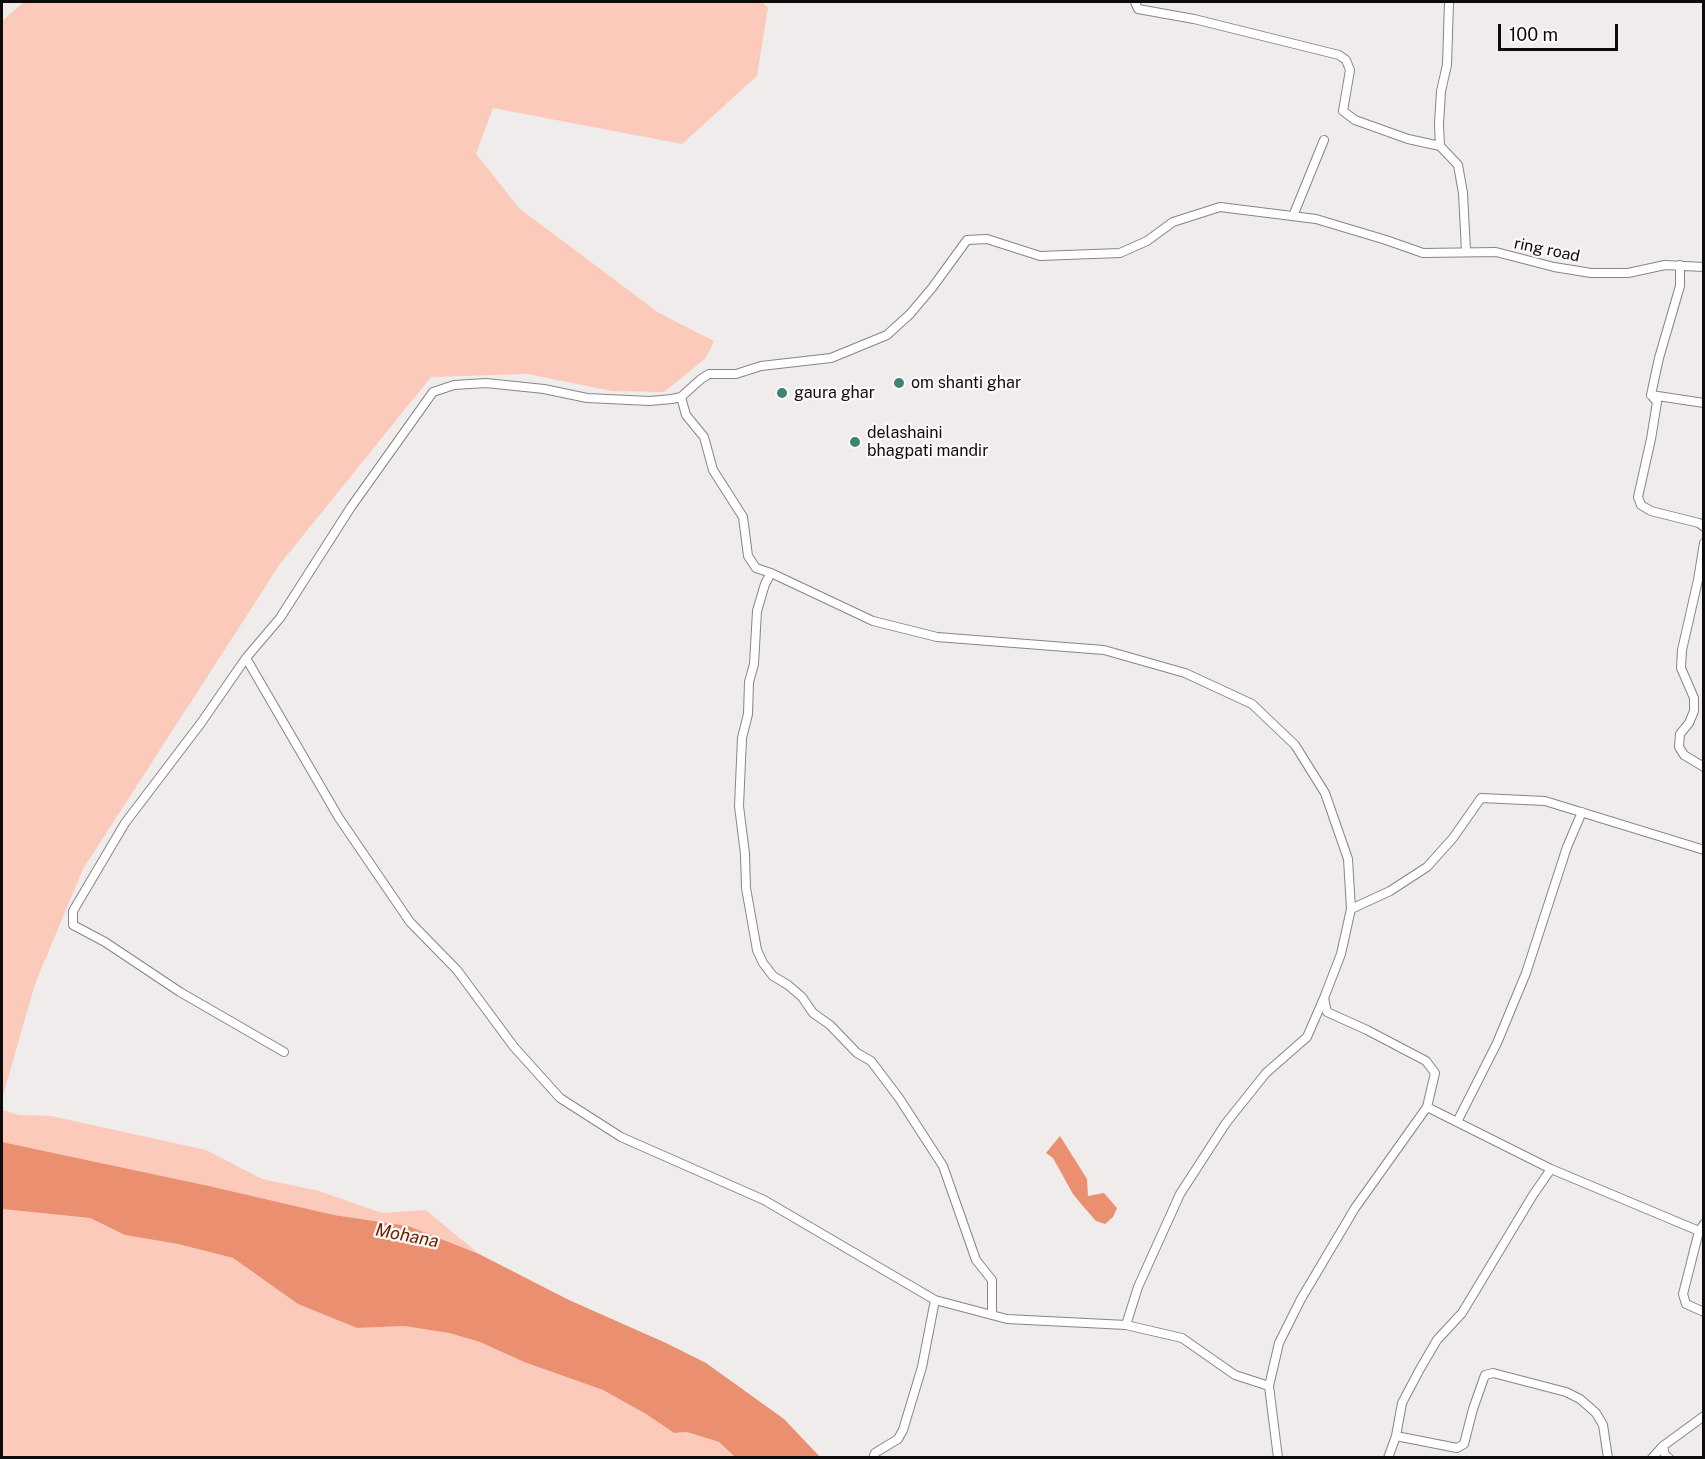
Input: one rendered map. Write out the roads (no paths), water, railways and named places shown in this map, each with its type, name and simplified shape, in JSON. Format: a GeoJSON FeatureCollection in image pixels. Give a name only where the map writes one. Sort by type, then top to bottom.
{"type":"FeatureCollection","features":[{"type":"Feature","properties":{"kind":"street"},"geometry":{"type":"LineString","coordinates":[[1135,2],[1138,9],[1194,19],[1339,55],[1346,60],[1350,70],[1343,111],[1355,120],[1408,139],[1440,146],[1458,165],[1463,193],[1466,251]]}},
{"type":"Feature","properties":{"kind":"street"},"geometry":{"type":"LineString","coordinates":[[1440,146],[1438,124],[1441,92],[1447,65],[1449,2]]}},
{"type":"Feature","properties":{"kind":"street"},"geometry":{"type":"LineString","coordinates":[[1293,216],[1324,140]]}},
{"type":"Feature","properties":{"kind":"street","name":"ring road"},"geometry":{"type":"LineString","coordinates":[[681,397],[709,374],[736,374],[761,366],[831,358],[887,335],[910,314],[932,288],[967,240],[987,239],[1040,256],[1120,253],[1147,241],[1173,222],[1220,207],[1316,219],[1423,253],[1496,252],[1554,267],[1591,273],[1628,273],[1665,265],[1704,267]]}},
{"type":"Feature","properties":{"kind":"street"},"geometry":{"type":"LineString","coordinates":[[1651,395],[1680,286],[1680,266]]}},
{"type":"Feature","properties":{"kind":"street"},"geometry":{"type":"LineString","coordinates":[[284,1052],[180,992],[105,942],[73,925],[73,911],[125,824],[246,658],[280,618],[351,507],[434,392],[454,385],[486,383],[544,389],[586,398],[650,401],[681,397],[686,415],[704,437],[713,470],[743,517],[748,556],[756,568],[873,621],[937,637],[1104,650],[1185,673],[1252,704],[1295,745],[1325,793],[1348,859],[1351,909],[1341,954],[1307,1037],[1266,1072],[1226,1123],[1180,1194],[1138,1287],[1126,1325]]}},
{"type":"Feature","properties":{"kind":"street"},"geometry":{"type":"LineString","coordinates":[[1651,395],[1704,403]]}},
{"type":"Feature","properties":{"kind":"street"},"geometry":{"type":"LineString","coordinates":[[1651,395],[1657,402],[1638,497],[1641,505],[1651,511],[1700,522],[1704,527]]}},
{"type":"Feature","properties":{"kind":"street"},"geometry":{"type":"LineString","coordinates":[[1704,543],[1682,650],[1681,668],[1694,698],[1695,711],[1680,734],[1679,747],[1684,755],[1704,767]]}},
{"type":"Feature","properties":{"kind":"street"},"geometry":{"type":"LineString","coordinates":[[771,573],[765,584],[757,611],[754,664],[749,682],[748,714],[742,738],[739,806],[745,854],[746,888],[758,950],[763,963],[773,975],[802,997],[813,1013],[830,1025],[857,1053],[871,1061],[899,1098],[943,1166],[976,1260],[992,1280],[992,1315]]}},
{"type":"Feature","properties":{"kind":"street"},"geometry":{"type":"LineString","coordinates":[[246,658],[339,818],[410,922],[457,970],[514,1047],[560,1098],[621,1137],[764,1200],[935,1300],[1007,1318],[1126,1325],[1182,1338],[1235,1375],[1269,1386]]}},
{"type":"Feature","properties":{"kind":"street"},"geometry":{"type":"LineString","coordinates":[[1351,909],[1390,891],[1427,867],[1453,838],[1481,798],[1545,801],[1704,850]]}},
{"type":"Feature","properties":{"kind":"street"},"geometry":{"type":"LineString","coordinates":[[1457,1122],[1497,1043],[1527,973],[1567,847],[1582,812]]}},
{"type":"Feature","properties":{"kind":"street"},"geometry":{"type":"LineString","coordinates":[[1278,1458],[1269,1386],[1279,1343],[1301,1299],[1355,1208],[1427,1107],[1435,1073],[1426,1061],[1327,1012],[1324,998]]}},
{"type":"Feature","properties":{"kind":"street"},"geometry":{"type":"LineString","coordinates":[[1427,1107],[1551,1169],[1701,1228],[1683,1294],[1686,1304],[1704,1312]]}},
{"type":"Feature","properties":{"kind":"street"},"geometry":{"type":"LineString","coordinates":[[1388,1458],[1396,1436],[1402,1403],[1420,1369],[1437,1340],[1462,1312],[1551,1169]]}},
{"type":"Feature","properties":{"kind":"street"},"geometry":{"type":"LineString","coordinates":[[873,1458],[875,1453],[898,1438],[903,1430],[922,1367],[935,1300]]}},
{"type":"Feature","properties":{"kind":"street"},"geometry":{"type":"LineString","coordinates":[[1396,1436],[1457,1448],[1464,1444],[1485,1375],[1493,1373],[1566,1392],[1580,1399],[1596,1413],[1603,1425],[1608,1458]]}},
{"type":"Feature","properties":{"kind":"street"},"geometry":{"type":"LineString","coordinates":[[1652,1458],[1663,1446],[1703,1417]]}},
{"type":"Feature","properties":{"kind":"street"},"geometry":{"type":"LineString","coordinates":[[1663,1446],[1665,1455],[1670,1458]]}},
{"type":"Feature","properties":{"kind":"water"},"geometry":{"type":"Polygon","coordinates":[[[1060,1136],[1087,1179],[1088,1196],[1104,1193],[1117,1208],[1113,1217],[1105,1224],[1096,1221],[1082,1205],[1073,1194],[1053,1158],[1046,1153],[1060,1136]]]}},
{"type":"Feature","properties":{"kind":"water","name":"Mohana"},"geometry":{"type":"Polygon","coordinates":[[[2,1142],[334,1215],[408,1226],[479,1254],[569,1300],[706,1363],[784,1419],[820,1457],[735,1457],[719,1442],[687,1432],[674,1433],[603,1390],[524,1362],[480,1342],[449,1333],[404,1326],[357,1328],[298,1304],[233,1258],[178,1244],[125,1235],[90,1218],[2,1209],[2,1142]]]}},
{"type":"Feature","properties":{"kind":"place","name":"om shanti ghar"},"geometry":{"type":"Point","coordinates":[899,383]}},
{"type":"Feature","properties":{"kind":"place","name":"gaura ghar"},"geometry":{"type":"Point","coordinates":[782,393]}},
{"type":"Feature","properties":{"kind":"place","name":"delashaini bhagpati mandir"},"geometry":{"type":"Point","coordinates":[855,442]}}]}
